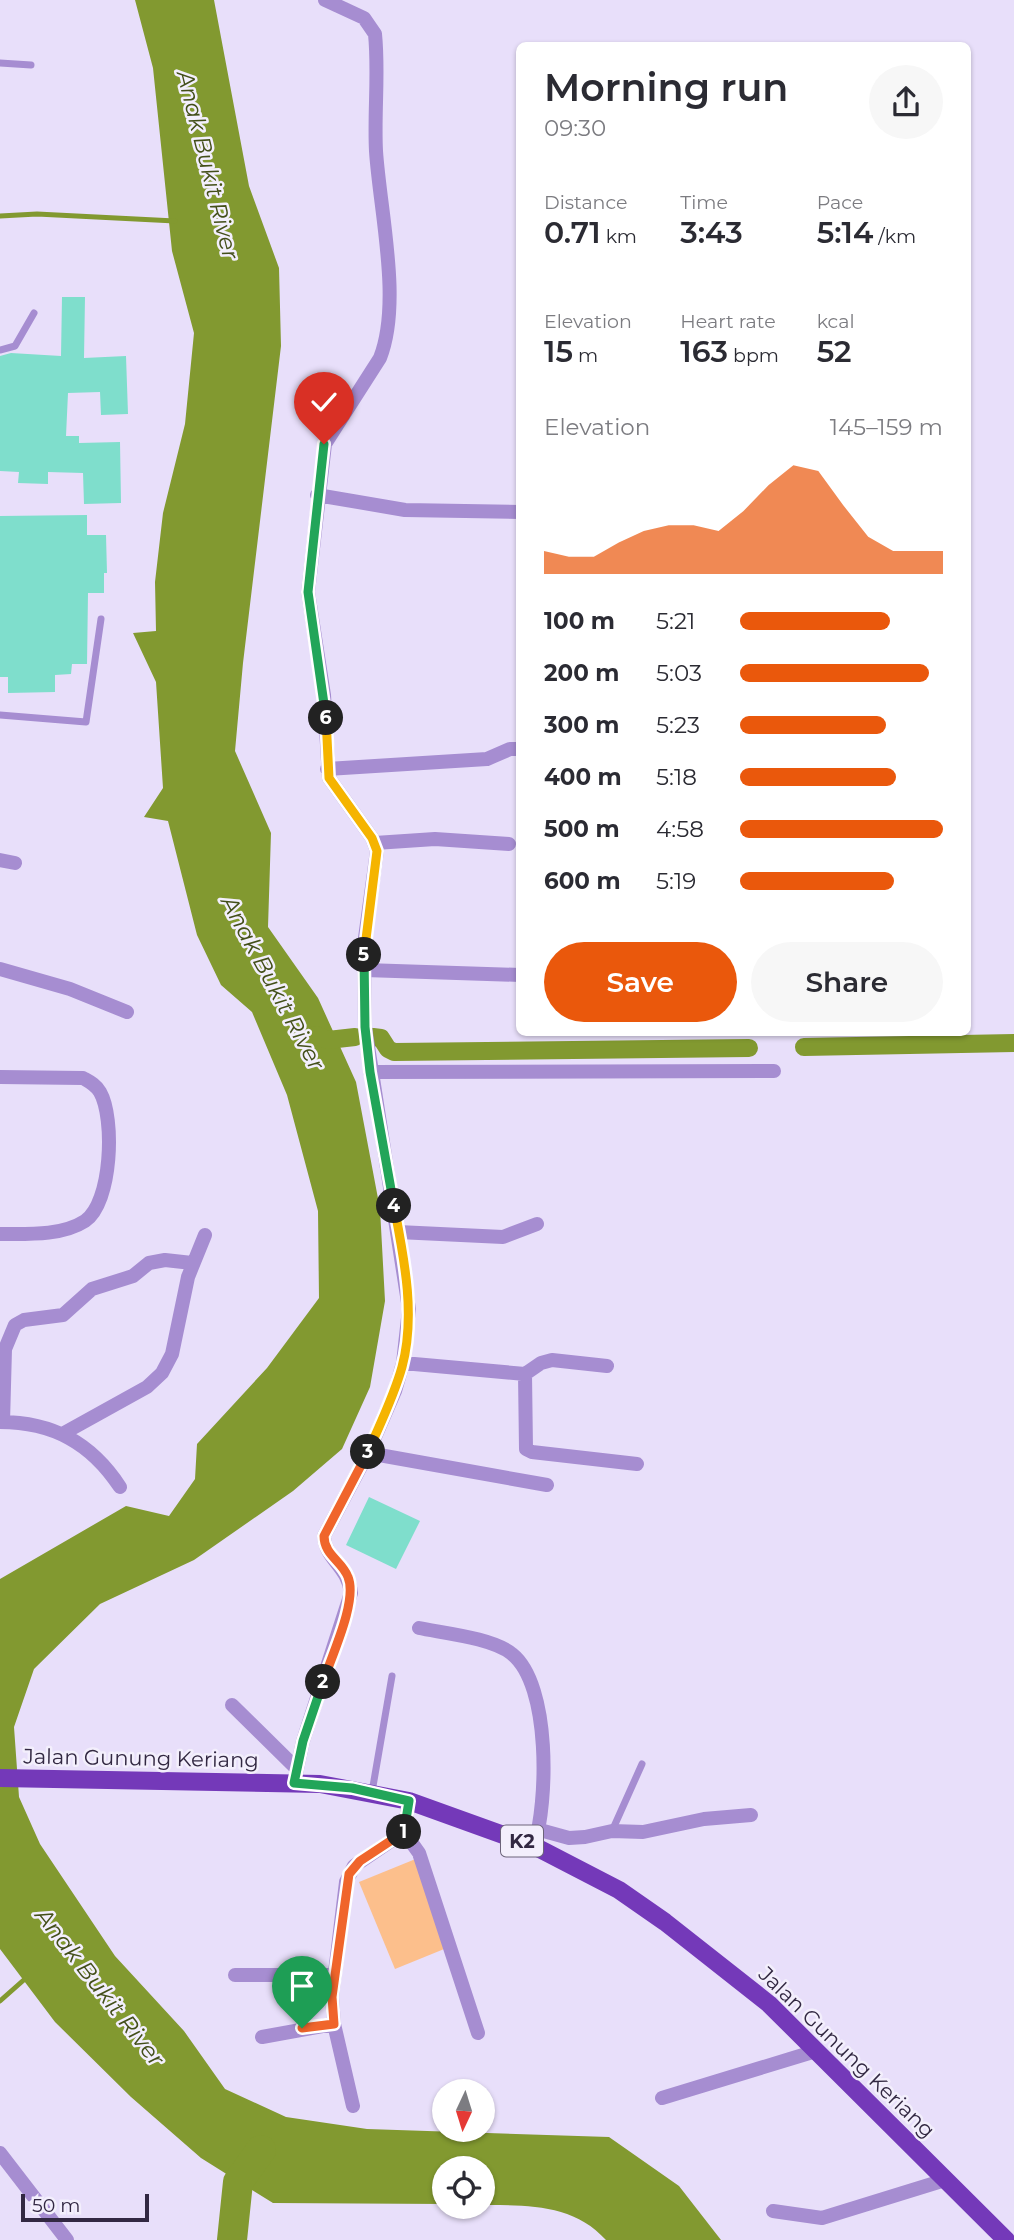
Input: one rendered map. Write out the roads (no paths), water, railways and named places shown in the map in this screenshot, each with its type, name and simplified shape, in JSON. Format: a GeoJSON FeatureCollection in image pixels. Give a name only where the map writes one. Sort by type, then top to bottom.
{"type":"FeatureCollection","features":[{"type":"Feature","properties":{"kind":"main road","name":"Jalan Gunung Keriang"},"geometry":{"type":"LineString","coordinates":[[0,1778],[59,1781],[295,1775],[320,1784],[409,1801],[537,1838],[665,1922],[769,2004],[855,2086],[1006,2240]]}},
{"type":"Feature","properties":{"kind":"street"},"geometry":{"type":"LineString","coordinates":[[295,1775],[351,1593],[348,1576],[328,1552],[324,1536],[368,1453],[403,1363],[409,1308],[370,1072],[364,945],[377,859],[375,843],[329,778],[324,695],[308,592],[324,444],[380,358],[386,343],[389,311],[376,152],[375,34],[364,18],[325,0]]}},
{"type":"Feature","properties":{"kind":"street"},"geometry":{"type":"LineString","coordinates":[[317,495],[405,510],[516,512]]}},
{"type":"Feature","properties":{"kind":"street"},"geometry":{"type":"LineString","coordinates":[[327,769],[488,759],[516,749]]}},
{"type":"Feature","properties":{"kind":"street"},"geometry":{"type":"LineString","coordinates":[[375,843],[435,839],[509,844]]}},
{"type":"Feature","properties":{"kind":"street"},"geometry":{"type":"LineString","coordinates":[[0,860],[15,863]]}},
{"type":"Feature","properties":{"kind":"street"},"geometry":{"type":"LineString","coordinates":[[0,969],[70,989],[127,1012]]}},
{"type":"Feature","properties":{"kind":"street"},"geometry":{"type":"LineString","coordinates":[[365,970],[516,975]]}},
{"type":"Feature","properties":{"kind":"street"},"geometry":{"type":"LineString","coordinates":[[370,1072],[775,1071]]}},
{"type":"Feature","properties":{"kind":"street"},"geometry":{"type":"LineString","coordinates":[[0,1077],[83,1078],[93,1084],[103,1100],[108,1137],[106,1185],[99,1205],[85,1222],[49,1232],[0,1234]]}},
{"type":"Feature","properties":{"kind":"street"},"geometry":{"type":"LineString","coordinates":[[398,1231],[503,1237],[537,1224]]}},
{"type":"Feature","properties":{"kind":"street"},"geometry":{"type":"LineString","coordinates":[[64,1433],[147,1387],[162,1373],[178,1334],[192,1263],[205,1235]]}},
{"type":"Feature","properties":{"kind":"street"},"geometry":{"type":"LineString","coordinates":[[120,1488],[110,1472],[64,1433],[40,1424],[1,1422],[5,1349],[15,1325],[24,1320],[64,1315],[92,1289],[133,1276],[149,1263],[165,1260],[192,1263]]}},
{"type":"Feature","properties":{"kind":"street"},"geometry":{"type":"LineString","coordinates":[[403,1363],[525,1374],[541,1363],[552,1360],[607,1366]]}},
{"type":"Feature","properties":{"kind":"street"},"geometry":{"type":"LineString","coordinates":[[525,1374],[526,1449],[637,1464]]}},
{"type":"Feature","properties":{"kind":"street"},"geometry":{"type":"LineString","coordinates":[[368,1453],[547,1485]]}},
{"type":"Feature","properties":{"kind":"street"},"geometry":{"type":"LineString","coordinates":[[419,1628],[487,1643],[511,1653],[533,1684],[544,1766],[537,1838],[569,1838],[612,1831],[643,1832],[704,1819],[751,1815]]}},
{"type":"Feature","properties":{"kind":"street"},"geometry":{"type":"LineString","coordinates":[[232,1705],[295,1775]]}},
{"type":"Feature","properties":{"kind":"street"},"geometry":{"type":"LineString","coordinates":[[409,1801],[404,1832],[419,1853],[478,2033]]}},
{"type":"Feature","properties":{"kind":"street"},"geometry":{"type":"LineString","coordinates":[[353,2106],[334,2024],[334,1975],[349,1874],[360,1861],[404,1832]]}},
{"type":"Feature","properties":{"kind":"street"},"geometry":{"type":"LineString","coordinates":[[235,1975],[334,1975]]}},
{"type":"Feature","properties":{"kind":"street"},"geometry":{"type":"LineString","coordinates":[[261,2037],[334,2024]]}},
{"type":"Feature","properties":{"kind":"street"},"geometry":{"type":"LineString","coordinates":[[662,2098],[816,2051]]}},
{"type":"Feature","properties":{"kind":"street"},"geometry":{"type":"LineString","coordinates":[[0,2152],[67,2240]]}},
{"type":"Feature","properties":{"kind":"street"},"geometry":{"type":"LineString","coordinates":[[773,2211],[822,2218],[945,2180]]}},
{"type":"Feature","properties":{"kind":"lane"},"geometry":{"type":"LineString","coordinates":[[0,63],[31,65]]}},
{"type":"Feature","properties":{"kind":"lane"},"geometry":{"type":"LineString","coordinates":[[0,350],[15,346],[34,313]]}},
{"type":"Feature","properties":{"kind":"lane"},"geometry":{"type":"LineString","coordinates":[[0,715],[86,722],[101,619]]}},
{"type":"Feature","properties":{"kind":"lane"},"geometry":{"type":"LineString","coordinates":[[372,1792],[392,1676]]}},
{"type":"Feature","properties":{"kind":"lane"},"geometry":{"type":"LineString","coordinates":[[612,1831],[642,1764]]}},
{"type":"Feature","properties":{"kind":"water","name":"Anak Bukit River"},"geometry":{"type":"Polygon","coordinates":[[[135,0],[214,0],[249,186],[279,268],[281,346],[235,751],[271,833],[268,927],[318,998],[356,1082],[380,1209],[385,1301],[370,1387],[342,1449],[293,1491],[194,1560],[100,1604],[34,1669],[14,1727],[19,1797],[40,1844],[115,1956],[184,2031],[225,2089],[286,2117],[367,2129],[432,2131],[432,2142],[495,2142],[495,2133],[609,2137],[679,2186],[721,2240],[606,2240],[580,2219],[565,2213],[517,2205],[495,2205],[495,2156],[432,2156],[432,2204],[273,2203],[201,2158],[131,2097],[55,2022],[0,1949],[0,1579],[126,1506],[169,1516],[195,1479],[197,1444],[267,1368],[319,1298],[318,1211],[287,1095],[252,1012],[221,985],[197,935],[168,821],[144,817],[163,788],[156,682],[133,633],[156,631],[155,582],[163,513],[185,424],[194,333],[172,251],[153,68],[135,0]]]}},
{"type":"Feature","properties":{"kind":"waterway"},"geometry":{"type":"LineString","coordinates":[[0,216],[37,214],[175,221]]}},
{"type":"Feature","properties":{"kind":"waterway"},"geometry":{"type":"LineString","coordinates":[[315,1035],[328,1040],[355,1037]]}},
{"type":"Feature","properties":{"kind":"waterway"},"geometry":{"type":"LineString","coordinates":[[373,1037],[381,1038],[388,1049],[394,1052],[749,1048]]}},
{"type":"Feature","properties":{"kind":"waterway"},"geometry":{"type":"LineString","coordinates":[[804,1047],[1014,1043]]}},
{"type":"Feature","properties":{"kind":"waterway"},"geometry":{"type":"LineString","coordinates":[[0,2001],[26,1978]]}},
{"type":"Feature","properties":{"kind":"waterway"},"geometry":{"type":"LineString","coordinates":[[232,2240],[238,2182],[261,2150]]}}]}
